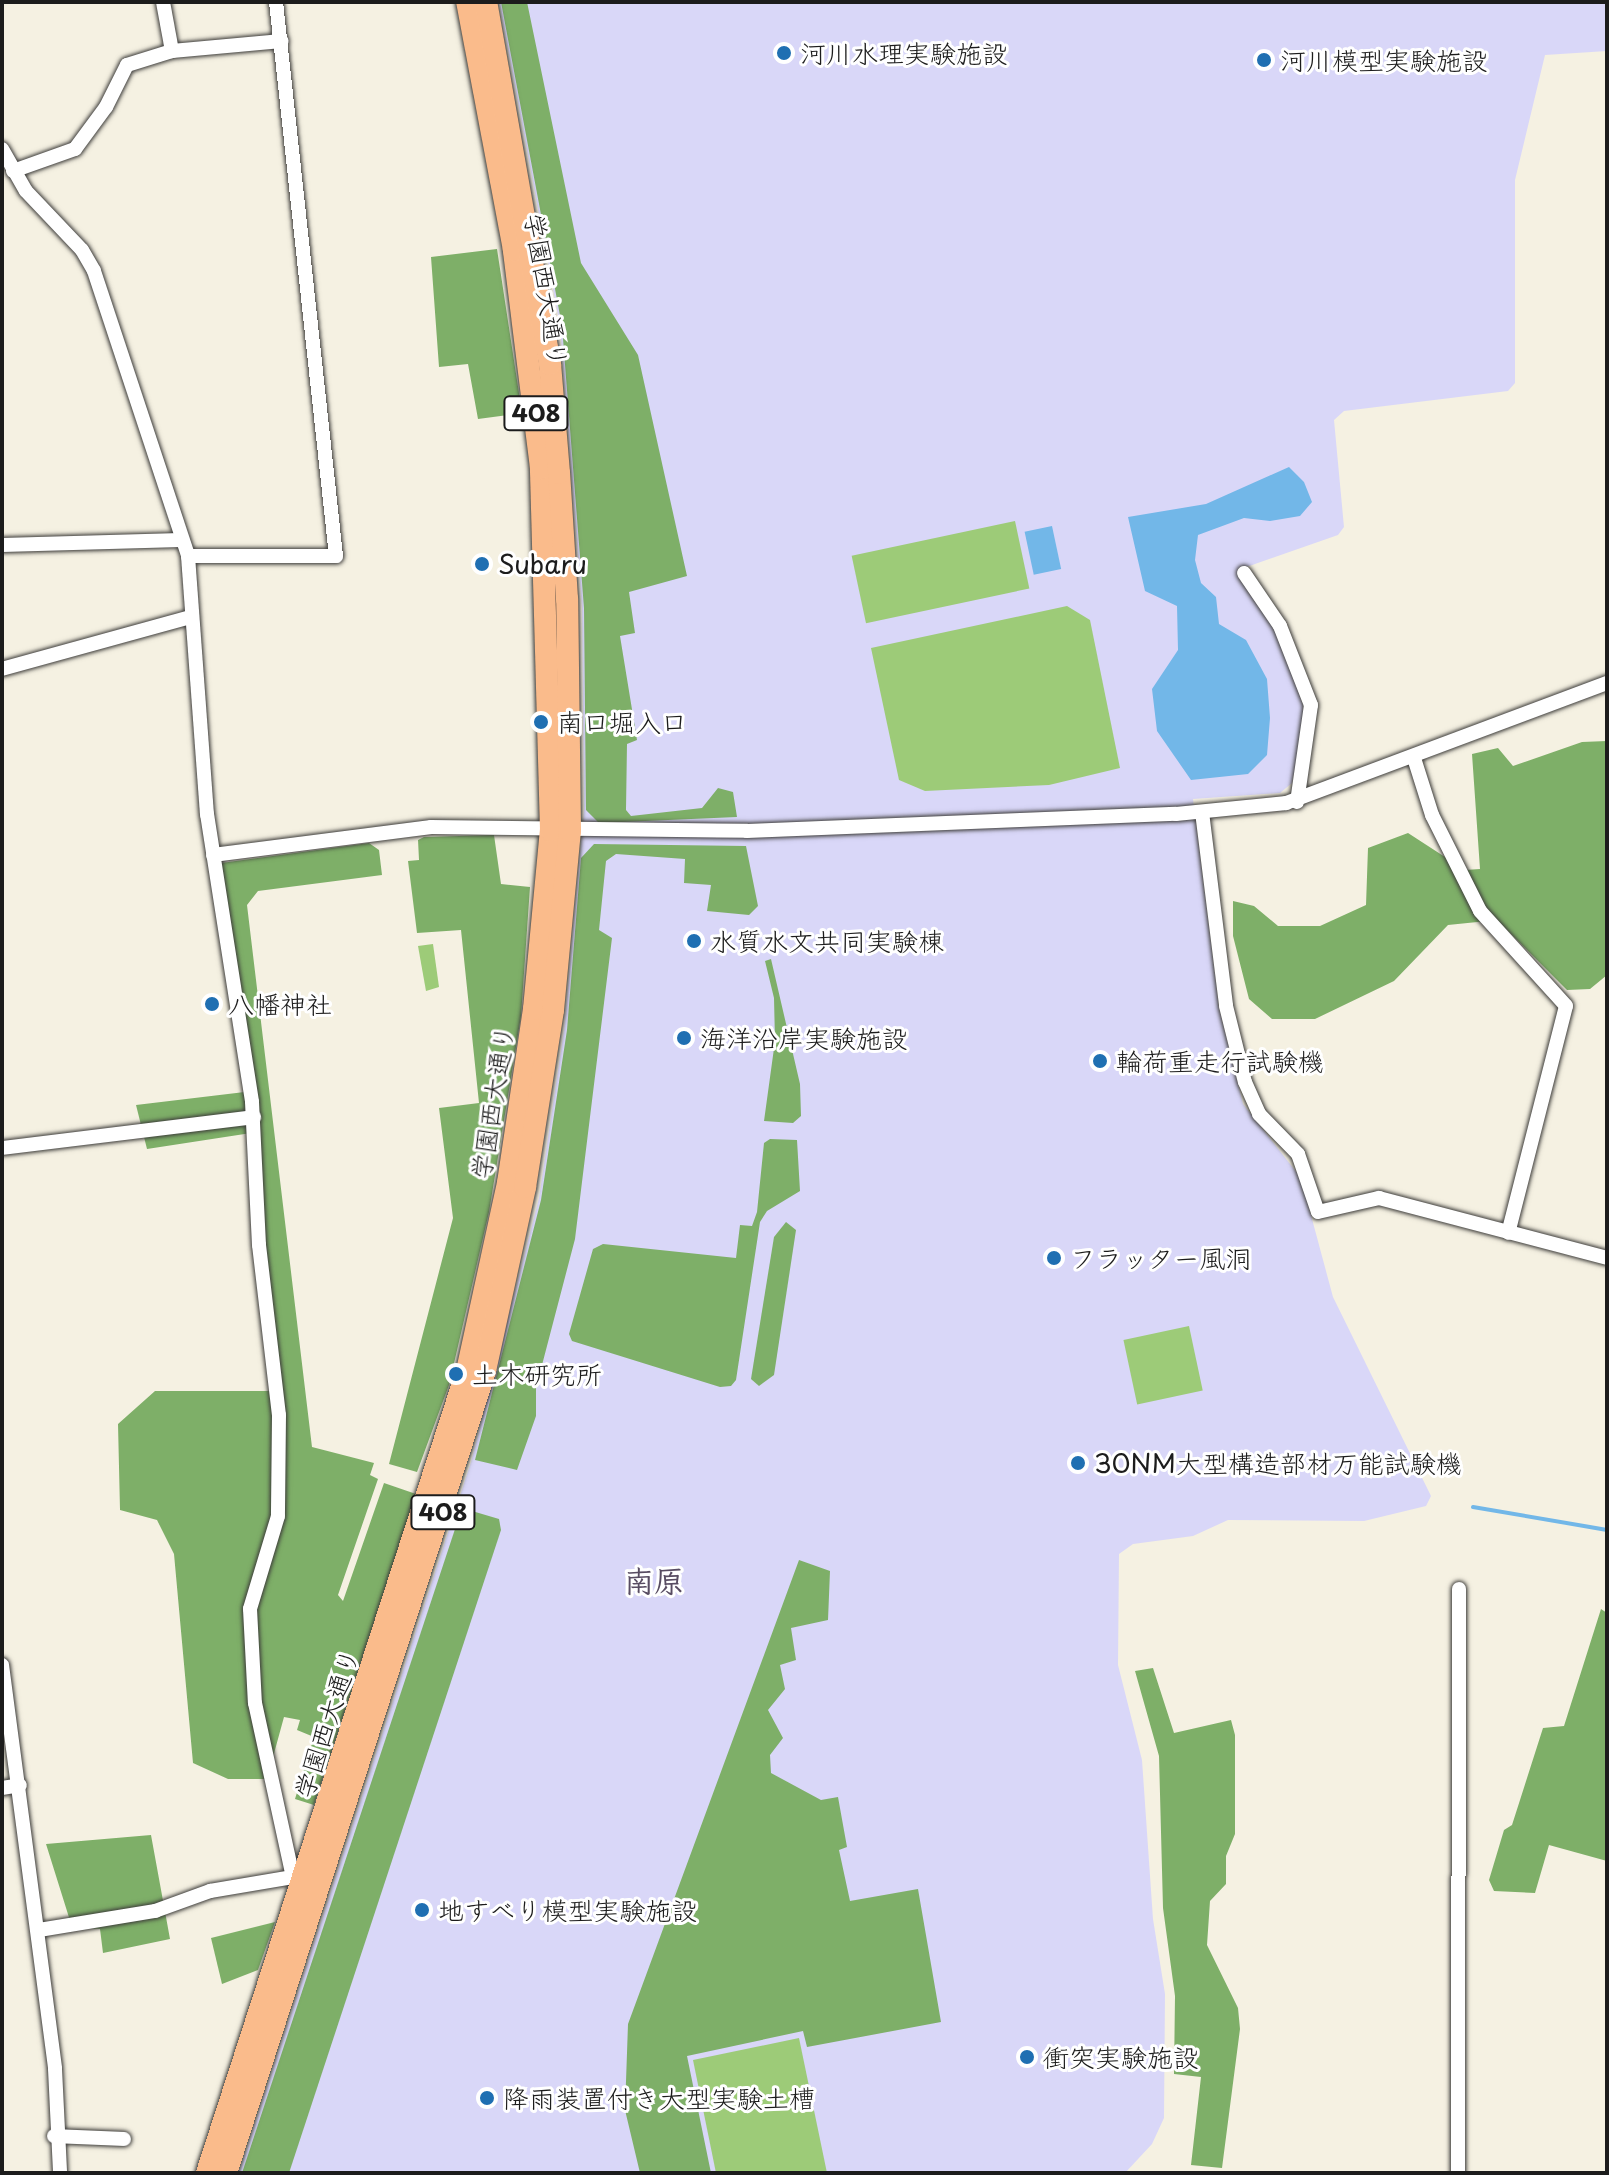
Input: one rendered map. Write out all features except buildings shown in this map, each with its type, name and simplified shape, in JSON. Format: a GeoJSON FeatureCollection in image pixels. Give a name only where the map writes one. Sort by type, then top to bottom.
{"type":"FeatureCollection","features":[{"type":"Feature","properties":{"kind":"highway","name":"学園西大通り"},"geometry":{"type":"LineString","coordinates":[[226,2173],[485,1371],[540,1102],[560,830],[567,599],[551,474],[516,265],[467,2]]}},
{"type":"Feature","properties":{"kind":"highway","name":"学園西大通り"},"geometry":{"type":"LineString","coordinates":[[486,2],[550,364],[551,474]]}},
{"type":"Feature","properties":{"kind":"highway","name":"学園西大通り"},"geometry":{"type":"LineString","coordinates":[[207,2173],[297,1879],[396,1597],[478,1326],[522,1100],[560,830]]}},
{"type":"Feature","properties":{"kind":"street"},"geometry":{"type":"LineString","coordinates":[[163,2],[172,51]]}},
{"type":"Feature","properties":{"kind":"street"},"geometry":{"type":"LineString","coordinates":[[188,556],[336,556],[276,2]]}},
{"type":"Feature","properties":{"kind":"street"},"geometry":{"type":"LineString","coordinates":[[13,171],[75,149],[106,107],[127,65],[172,51],[282,41]]}},
{"type":"Feature","properties":{"kind":"street"},"geometry":{"type":"LineString","coordinates":[[2,149],[13,171],[94,271],[188,556],[213,855],[254,1117],[259,1245],[279,1415],[279,1499],[253,1595],[251,1640],[255,1703],[297,1879],[210,1891],[155,1911],[39,1930]]}},
{"type":"Feature","properties":{"kind":"street"},"geometry":{"type":"LineString","coordinates":[[2,545],[181,540]]}},
{"type":"Feature","properties":{"kind":"street"},"geometry":{"type":"LineString","coordinates":[[1244,573],[1280,626],[1311,705],[1297,802]]}},
{"type":"Feature","properties":{"kind":"street"},"geometry":{"type":"LineString","coordinates":[[2,669],[191,617]]}},
{"type":"Feature","properties":{"kind":"street"},"geometry":{"type":"LineString","coordinates":[[213,855],[431,827],[747,831],[1202,812],[1297,802],[1607,683]]}},
{"type":"Feature","properties":{"kind":"street"},"geometry":{"type":"LineString","coordinates":[[1414,758],[1432,815],[1480,911],[1566,1006],[1508,1233]]}},
{"type":"Feature","properties":{"kind":"street"},"geometry":{"type":"LineString","coordinates":[[1202,812],[1226,1006],[1245,1082],[1259,1114],[1298,1154],[1318,1212],[1379,1198],[1607,1258]]}},
{"type":"Feature","properties":{"kind":"street"},"geometry":{"type":"LineString","coordinates":[[2,1148],[254,1117]]}},
{"type":"Feature","properties":{"kind":"street"},"geometry":{"type":"LineString","coordinates":[[1458,2173],[1459,1589]]}},
{"type":"Feature","properties":{"kind":"street"},"geometry":{"type":"LineString","coordinates":[[2,1665],[55,2069],[54,2136],[60,2173]]}},
{"type":"Feature","properties":{"kind":"street"},"geometry":{"type":"LineString","coordinates":[[2,1788],[20,1785]]}},
{"type":"Feature","properties":{"kind":"street"},"geometry":{"type":"LineString","coordinates":[[54,2136],[124,2139]]}},
{"type":"Feature","properties":{"kind":"shaded area"},"geometry":{"type":"Polygon","coordinates":[[[499,2],[1607,2],[1607,51],[1545,55],[1515,180],[1515,383],[1508,391],[1344,411],[1334,420],[1344,527],[1338,535],[1238,570],[1280,638],[1306,714],[1292,783],[1280,793],[1193,799],[1219,1008],[1243,1104],[1301,1178],[1333,1297],[1431,1496],[1426,1506],[1364,1521],[1228,1520],[1193,1536],[1133,1544],[1119,1554],[1118,1665],[1142,1760],[1153,1919],[1165,1994],[1164,2118],[1152,2144],[1125,2173],[239,2173],[471,1462],[539,1198],[564,1030],[584,810],[582,608],[560,326],[499,2]]]}},
{"type":"Feature","properties":{"kind":"green space"},"geometry":{"type":"Polygon","coordinates":[[[501,2],[527,2],[581,263],[638,355],[687,576],[629,592],[635,633],[620,636],[637,740],[627,744],[626,810],[631,816],[702,808],[718,788],[733,792],[737,817],[599,823],[586,810],[584,608],[562,326],[501,2]]]}},
{"type":"Feature","properties":{"kind":"green space"},"geometry":{"type":"Polygon","coordinates":[[[497,249],[522,413],[478,419],[468,364],[439,367],[431,257],[497,249]]]}},
{"type":"Feature","properties":{"kind":"green space"},"geometry":{"type":"Polygon","coordinates":[[[1015,521],[1029,588],[866,623],[852,556],[1015,521]]]}},
{"type":"Feature","properties":{"kind":"green space"},"geometry":{"type":"Polygon","coordinates":[[[1067,606],[1090,620],[1120,768],[1049,785],[925,791],[899,780],[871,648],[1067,606]]]}},
{"type":"Feature","properties":{"kind":"green space"},"geometry":{"type":"Polygon","coordinates":[[[1607,741],[1607,975],[1590,989],[1567,990],[1497,920],[1448,925],[1394,981],[1315,1019],[1272,1019],[1249,999],[1233,936],[1233,901],[1254,906],[1278,926],[1320,926],[1366,905],[1368,848],[1408,833],[1465,870],[1480,869],[1472,754],[1498,748],[1513,766],[1582,742],[1607,741]]]}},
{"type":"Feature","properties":{"kind":"green space"},"geometry":{"type":"Polygon","coordinates":[[[494,835],[501,884],[530,887],[521,1016],[489,1212],[449,1385],[417,1472],[389,1464],[453,1218],[439,1108],[479,1103],[461,930],[417,933],[408,861],[419,860],[418,840],[424,837],[494,835]]]}},
{"type":"Feature","properties":{"kind":"green space"},"geometry":{"type":"Polygon","coordinates":[[[369,843],[379,850],[382,875],[258,891],[247,905],[312,1447],[374,1463],[370,1475],[378,1479],[338,1595],[343,1601],[384,1483],[416,1494],[314,1805],[295,1799],[314,1737],[297,1730],[300,1720],[284,1717],[267,1779],[228,1779],[193,1763],[174,1554],[157,1520],[120,1510],[118,1424],[155,1391],[272,1391],[258,1132],[147,1149],[136,1105],[253,1091],[221,863],[369,843]]]}},
{"type":"Feature","properties":{"kind":"green space"},"geometry":{"type":"Polygon","coordinates":[[[594,844],[746,846],[758,906],[749,915],[707,911],[711,885],[684,883],[685,859],[616,854],[606,861],[599,930],[612,938],[575,1239],[536,1388],[536,1416],[517,1470],[475,1460],[541,1200],[567,1030],[581,858],[594,844]]]}},
{"type":"Feature","properties":{"kind":"green space"},"geometry":{"type":"Polygon","coordinates":[[[433,944],[439,987],[426,991],[418,946],[433,944]]]}},
{"type":"Feature","properties":{"kind":"green space"},"geometry":{"type":"Polygon","coordinates":[[[771,959],[800,1084],[801,1116],[793,1123],[764,1121],[775,1041],[774,998],[765,961],[771,959]]]}},
{"type":"Feature","properties":{"kind":"green space"},"geometry":{"type":"Polygon","coordinates":[[[770,1139],[797,1140],[800,1191],[767,1211],[760,1222],[736,1380],[731,1386],[720,1387],[572,1341],[569,1334],[593,1249],[603,1244],[736,1258],[740,1225],[752,1226],[757,1212],[764,1143],[770,1139]]]}},
{"type":"Feature","properties":{"kind":"green space"},"geometry":{"type":"Polygon","coordinates":[[[786,1222],[796,1230],[774,1375],[759,1386],[751,1379],[774,1237],[786,1222]]]}},
{"type":"Feature","properties":{"kind":"green space"},"geometry":{"type":"Polygon","coordinates":[[[1189,1326],[1203,1391],[1137,1404],[1123,1340],[1189,1326]]]}},
{"type":"Feature","properties":{"kind":"green space"},"geometry":{"type":"Polygon","coordinates":[[[472,1511],[499,1519],[501,1530],[289,2173],[242,2173],[458,1520],[472,1511]]]}},
{"type":"Feature","properties":{"kind":"green space"},"geometry":{"type":"Polygon","coordinates":[[[799,1560],[830,1571],[828,1620],[791,1628],[796,1660],[780,1665],[785,1689],[768,1710],[783,1738],[770,1755],[771,1773],[821,1800],[838,1797],[847,1847],[839,1850],[850,1901],[918,1889],[941,2022],[807,2047],[803,2031],[687,2056],[711,2173],[640,2173],[625,2110],[628,2024],[799,1560]]]}},
{"type":"Feature","properties":{"kind":"green space"},"geometry":{"type":"Polygon","coordinates":[[[1601,1609],[1607,1613],[1607,1861],[1549,1845],[1535,1893],[1494,1891],[1489,1880],[1504,1830],[1512,1825],[1543,1728],[1564,1726],[1601,1609]]]}},
{"type":"Feature","properties":{"kind":"green space"},"geometry":{"type":"Polygon","coordinates":[[[1153,1668],[1174,1733],[1231,1720],[1235,1735],[1235,1834],[1226,1856],[1226,1884],[1210,1901],[1207,1945],[1238,2008],[1240,2029],[1222,2168],[1191,2165],[1201,2077],[1174,2074],[1175,1996],[1163,1908],[1159,1756],[1135,1671],[1153,1668]]]}},
{"type":"Feature","properties":{"kind":"green space"},"geometry":{"type":"Polygon","coordinates":[[[151,1835],[170,1939],[103,1953],[100,1929],[72,1927],[46,1844],[151,1835]]]}},
{"type":"Feature","properties":{"kind":"green space"},"geometry":{"type":"Polygon","coordinates":[[[275,1922],[258,1970],[222,1984],[211,1938],[275,1922]]]}},
{"type":"Feature","properties":{"kind":"green space"},"geometry":{"type":"Polygon","coordinates":[[[799,2038],[827,2173],[716,2173],[693,2060],[799,2038]]]}},
{"type":"Feature","properties":{"kind":"water"},"geometry":{"type":"Polygon","coordinates":[[[1289,467],[1304,482],[1312,502],[1300,516],[1270,521],[1244,518],[1198,535],[1195,560],[1201,583],[1216,597],[1219,624],[1246,640],[1267,679],[1270,718],[1267,755],[1248,774],[1191,780],[1157,731],[1152,689],[1178,650],[1177,606],[1145,591],[1128,517],[1206,504],[1289,467]]]}},
{"type":"Feature","properties":{"kind":"water"},"geometry":{"type":"Polygon","coordinates":[[[1052,526],[1061,569],[1034,575],[1025,532],[1052,526]]]}},
{"type":"Feature","properties":{"kind":"waterway"},"geometry":{"type":"LineString","coordinates":[[1473,1507],[1607,1530]]}},
{"type":"Feature","properties":{"kind":"place","name":"河川水理実験施設"},"geometry":{"type":"Point","coordinates":[784,53]}},
{"type":"Feature","properties":{"kind":"place","name":"河川模型実験施設"},"geometry":{"type":"Point","coordinates":[1264,60]}},
{"type":"Feature","properties":{"kind":"place","name":"Subaru"},"geometry":{"type":"Point","coordinates":[482,564]}},
{"type":"Feature","properties":{"kind":"place","name":"南口堀入口"},"geometry":{"type":"Point","coordinates":[541,722]}},
{"type":"Feature","properties":{"kind":"place","name":"水質水文共同実験棟"},"geometry":{"type":"Point","coordinates":[694,941]}},
{"type":"Feature","properties":{"kind":"place","name":"八幡神社"},"geometry":{"type":"Point","coordinates":[212,1004]}},
{"type":"Feature","properties":{"kind":"place","name":"海洋沿岸実験施設"},"geometry":{"type":"Point","coordinates":[684,1038]}},
{"type":"Feature","properties":{"kind":"place","name":"輪荷重走行試験機"},"geometry":{"type":"Point","coordinates":[1100,1061]}},
{"type":"Feature","properties":{"kind":"place","name":"フラッター風洞"},"geometry":{"type":"Point","coordinates":[1054,1258]}},
{"type":"Feature","properties":{"kind":"place","name":"土木研究所"},"geometry":{"type":"Point","coordinates":[456,1374]}},
{"type":"Feature","properties":{"kind":"place","name":"30NM大型構造部材万能試験機"},"geometry":{"type":"Point","coordinates":[1078,1463]}},
{"type":"Feature","properties":{"kind":"place","name":"地すべり模型実験施設"},"geometry":{"type":"Point","coordinates":[422,1910]}},
{"type":"Feature","properties":{"kind":"place","name":"衝突実験施設"},"geometry":{"type":"Point","coordinates":[1027,2057]}},
{"type":"Feature","properties":{"kind":"place","name":"降雨装置付き大型実験土槽"},"geometry":{"type":"Point","coordinates":[487,2098]}},
{"type":"Feature","properties":{"kind":"district","name":"南原"},"geometry":{"type":"Point","coordinates":[654,1580]}}]}
